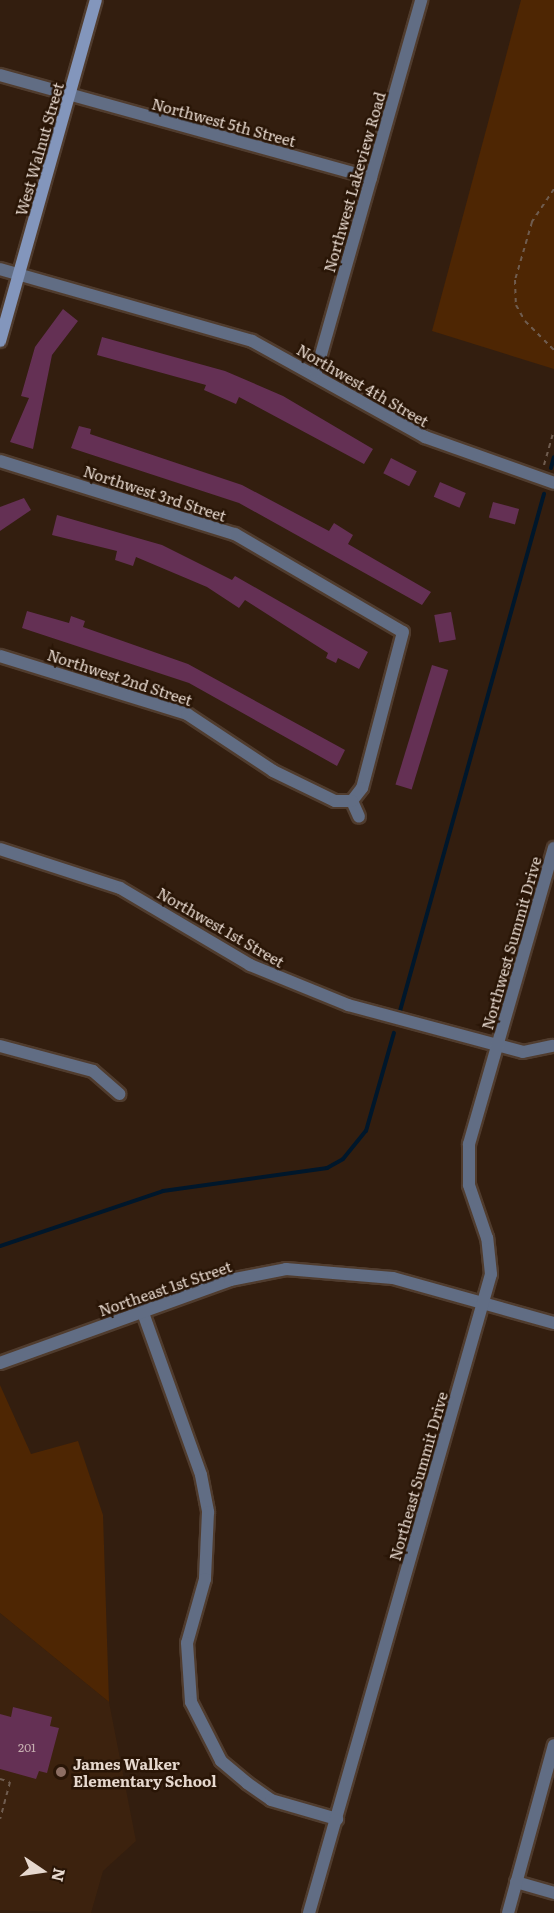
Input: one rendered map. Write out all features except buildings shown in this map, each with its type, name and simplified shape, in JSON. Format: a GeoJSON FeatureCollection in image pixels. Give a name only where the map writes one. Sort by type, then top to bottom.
{"type":"FeatureCollection","features":[{"type":"Feature","properties":{"kind":"street","name":"West Walnut Street"},"geometry":{"type":"LineString","coordinates":[[0,341],[96,0]]}},
{"type":"Feature","properties":{"kind":"street","name":"Northwest Lakeview Road"},"geometry":{"type":"LineString","coordinates":[[316,372],[421,0]]}},
{"type":"Feature","properties":{"kind":"street","name":"Northwest 5th Street"},"geometry":{"type":"LineString","coordinates":[[0,75],[371,178]]}},
{"type":"Feature","properties":{"kind":"street","name":"Northwest 4th Street"},"geometry":{"type":"LineString","coordinates":[[0,269],[222,331],[316,372],[425,437],[554,483]]}},
{"type":"Feature","properties":{"kind":"street","name":"Northwest 3rd Street"},"geometry":{"type":"LineString","coordinates":[[0,461],[219,528],[389,622],[403,632],[402,648],[362,788],[352,801]]}},
{"type":"Feature","properties":{"kind":"street","name":"Northwest 2nd Street"},"geometry":{"type":"LineString","coordinates":[[0,656],[188,714],[273,771],[335,801],[352,801]]}},
{"type":"Feature","properties":{"kind":"street"},"geometry":{"type":"LineString","coordinates":[[352,801],[359,817]]}},
{"type":"Feature","properties":{"kind":"street","name":"Northwest Summit Drive"},"geometry":{"type":"LineString","coordinates":[[498,1046],[554,848]]}},
{"type":"Feature","properties":{"kind":"street","name":"Northwest 1st Street"},"geometry":{"type":"LineString","coordinates":[[0,849],[120,888],[284,981],[348,1005],[523,1052],[552,1046]]}},
{"type":"Feature","properties":{"kind":"street"},"geometry":{"type":"LineString","coordinates":[[0,1046],[93,1071],[119,1094]]}},
{"type":"Feature","properties":{"kind":"street","name":"Northeast Summit Drive"},"geometry":{"type":"LineString","coordinates":[[309,1913],[482,1303],[491,1256],[467,1169],[498,1046]]}},
{"type":"Feature","properties":{"kind":"street","name":"Northeast 1st Street"},"geometry":{"type":"LineString","coordinates":[[0,1363],[230,1280],[286,1269],[359,1272],[554,1323]]}},
{"type":"Feature","properties":{"kind":"street"},"geometry":{"type":"LineString","coordinates":[[142,1310],[201,1474],[208,1512],[205,1579],[187,1642],[191,1702],[221,1761],[247,1783],[271,1800],[337,1819]]}},
{"type":"Feature","properties":{"kind":"street"},"geometry":{"type":"LineString","coordinates":[[508,1913],[554,1745]]}},
{"type":"Feature","properties":{"kind":"street"},"geometry":{"type":"LineString","coordinates":[[516,1882],[554,1893]]}},
{"type":"Feature","properties":{"kind":"path"},"geometry":{"type":"LineString","coordinates":[[554,189],[532,222],[515,279],[516,305],[554,350]]}},
{"type":"Feature","properties":{"kind":"path"},"geometry":{"type":"LineString","coordinates":[[540,479],[554,430]]}},
{"type":"Feature","properties":{"kind":"path"},"geometry":{"type":"LineString","coordinates":[[0,1779],[10,1782],[0,1819]]}},
{"type":"Feature","properties":{"kind":"shaded area"},"geometry":{"type":"Polygon","coordinates":[[[521,0],[554,0],[554,369],[432,331],[521,0]]]}},
{"type":"Feature","properties":{"kind":"shaded area"},"geometry":{"type":"Polygon","coordinates":[[[0,1385],[31,1454],[78,1441],[103,1515],[109,1702],[0,1613],[0,1385]]]}},
{"type":"Feature","properties":{"kind":"shaded area","name":"James Walker Elementary School"},"geometry":{"type":"Polygon","coordinates":[[[0,1613],[109,1702],[136,1841],[103,1871],[91,1913],[0,1910],[0,1613]]]}},
{"type":"Feature","properties":{"kind":"waterway"},"geometry":{"type":"LineString","coordinates":[[551,468],[554,457]]}},
{"type":"Feature","properties":{"kind":"waterway"},"geometry":{"type":"LineString","coordinates":[[400,1011],[544,494]]}},
{"type":"Feature","properties":{"kind":"waterway"},"geometry":{"type":"LineString","coordinates":[[0,1246],[163,1191],[327,1168],[343,1159],[366,1131],[394,1033]]}},
{"type":"Feature","properties":{"kind":"place","name":"James Walker Elementary School"},"geometry":{"type":"Point","coordinates":[61,1772]}}]}
